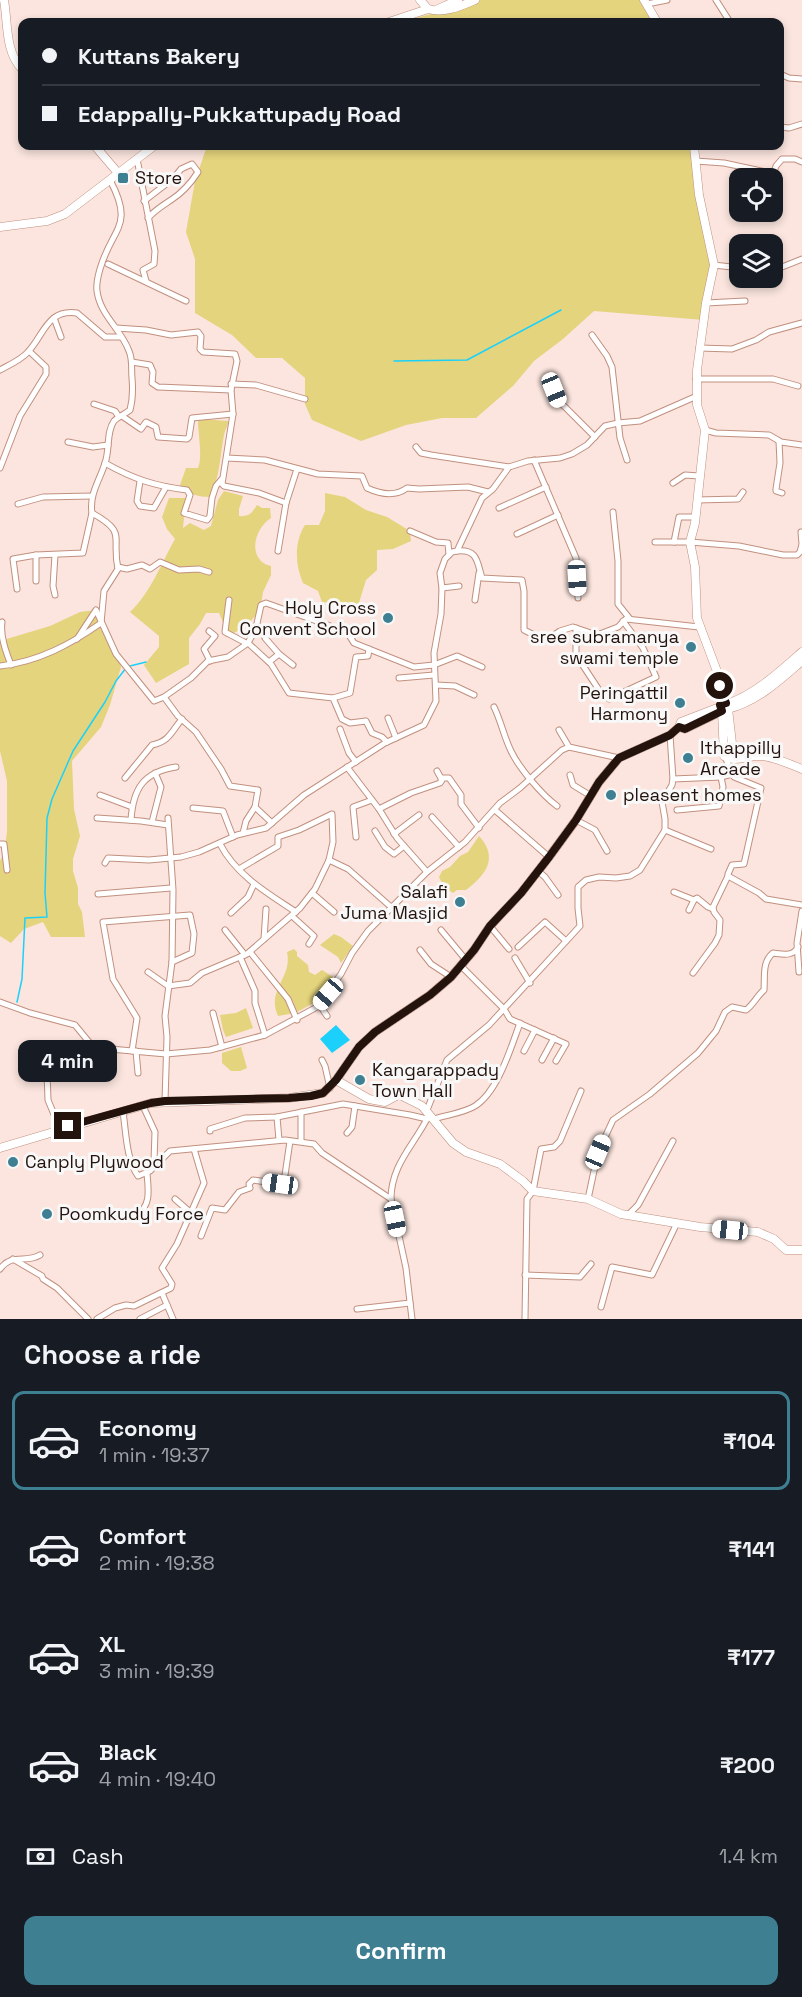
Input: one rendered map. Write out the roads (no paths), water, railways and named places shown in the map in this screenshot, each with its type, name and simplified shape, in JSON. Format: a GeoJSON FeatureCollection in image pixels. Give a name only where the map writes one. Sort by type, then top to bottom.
{"type":"FeatureCollection","features":[{"type":"Feature","properties":{"kind":"street"},"geometry":{"type":"LineString","coordinates":[[4,0],[9,44],[18,64]]}},
{"type":"Feature","properties":{"kind":"street"},"geometry":{"type":"LineString","coordinates":[[420,0],[431,10],[452,9],[476,0]]}},
{"type":"Feature","properties":{"kind":"street"},"geometry":{"type":"LineString","coordinates":[[403,18],[458,0]]}},
{"type":"Feature","properties":{"kind":"street"},"geometry":{"type":"LineString","coordinates":[[655,18],[645,2],[667,0]]}},
{"type":"Feature","properties":{"kind":"street"},"geometry":{"type":"LineString","coordinates":[[716,0],[727,18]]}},
{"type":"Feature","properties":{"kind":"street"},"geometry":{"type":"LineString","coordinates":[[784,76],[802,79]]}},
{"type":"Feature","properties":{"kind":"street"},"geometry":{"type":"LineString","coordinates":[[784,127],[802,124]]}},
{"type":"Feature","properties":{"kind":"street"},"geometry":{"type":"LineString","coordinates":[[98,150],[118,173]]}},
{"type":"Feature","properties":{"kind":"street"},"geometry":{"type":"LineString","coordinates":[[0,227],[59,217],[76,207],[149,150]]}},
{"type":"Feature","properties":{"kind":"street"},"geometry":{"type":"LineString","coordinates":[[695,150],[699,195],[714,265],[706,303],[696,379],[697,405],[705,430],[690,542],[695,567],[696,612],[699,627],[718,674],[733,752],[740,758]]}},
{"type":"Feature","properties":{"kind":"street"},"geometry":{"type":"LineString","coordinates":[[137,159],[156,250],[156,261],[153,267],[145,267],[143,270],[146,281]]}},
{"type":"Feature","properties":{"kind":"street"},"geometry":{"type":"LineString","coordinates":[[696,161],[724,163],[771,172],[774,172],[782,159],[795,159],[802,162]]}},
{"type":"Feature","properties":{"kind":"street"},"geometry":{"type":"LineString","coordinates":[[144,201],[181,170],[192,164],[198,172],[190,184],[173,199],[156,209],[148,218]]}},
{"type":"Feature","properties":{"kind":"street"},"geometry":{"type":"LineString","coordinates":[[17,589],[13,559],[36,555],[83,553],[92,513],[92,496],[105,464],[111,428],[130,410],[132,404],[132,362],[129,350],[101,307],[96,289],[104,259],[122,219],[119,197],[110,180]]}},
{"type":"Feature","properties":{"kind":"street"},"geometry":{"type":"LineString","coordinates":[[783,267],[802,259]]}},
{"type":"Feature","properties":{"kind":"street"},"geometry":{"type":"LineString","coordinates":[[108,264],[186,301]]}},
{"type":"Feature","properties":{"kind":"street"},"geometry":{"type":"LineString","coordinates":[[714,265],[729,267]]}},
{"type":"Feature","properties":{"kind":"street"},"geometry":{"type":"LineString","coordinates":[[706,303],[745,301]]}},
{"type":"Feature","properties":{"kind":"street"},"geometry":{"type":"LineString","coordinates":[[0,370],[27,354],[35,345],[43,328],[54,318],[70,312],[77,314],[105,337],[121,337]]}},
{"type":"Feature","properties":{"kind":"street"},"geometry":{"type":"LineString","coordinates":[[54,318],[60,337]]}},
{"type":"Feature","properties":{"kind":"street"},"geometry":{"type":"LineString","coordinates":[[699,348],[732,349],[756,340],[769,332],[802,323]]}},
{"type":"Feature","properties":{"kind":"street"},"geometry":{"type":"LineString","coordinates":[[116,328],[146,330],[171,335],[198,332],[201,336],[200,349],[203,352],[235,354],[237,361],[231,387],[232,414],[222,484],[286,503]]}},
{"type":"Feature","properties":{"kind":"street"},"geometry":{"type":"LineString","coordinates":[[592,335],[612,367],[620,438],[627,460]]}},
{"type":"Feature","properties":{"kind":"street"},"geometry":{"type":"LineString","coordinates":[[0,468],[20,416],[46,374],[46,367],[29,351]]}},
{"type":"Feature","properties":{"kind":"street"},"geometry":{"type":"LineString","coordinates":[[132,362],[150,365],[153,372],[152,383],[158,387],[256,385],[305,399]]}},
{"type":"Feature","properties":{"kind":"street"},"geometry":{"type":"LineString","coordinates":[[696,379],[773,379],[798,386]]}},
{"type":"Feature","properties":{"kind":"street"},"geometry":{"type":"LineString","coordinates":[[554,390],[559,401],[595,437]]}},
{"type":"Feature","properties":{"kind":"street"},"geometry":{"type":"LineString","coordinates":[[416,447],[421,453],[509,467],[534,460],[560,458],[572,454],[595,437],[605,426],[640,421],[697,396]]}},
{"type":"Feature","properties":{"kind":"street"},"geometry":{"type":"LineString","coordinates":[[94,404],[114,411],[141,429],[146,422],[156,427],[158,437],[187,439],[192,418],[232,414]]}},
{"type":"Feature","properties":{"kind":"street"},"geometry":{"type":"LineString","coordinates":[[705,430],[716,433],[769,435],[779,441],[802,445]]}},
{"type":"Feature","properties":{"kind":"street"},"geometry":{"type":"LineString","coordinates":[[779,441],[780,463],[776,491],[782,494]]}},
{"type":"Feature","properties":{"kind":"street"},"geometry":{"type":"LineString","coordinates":[[68,442],[93,447],[108,445]]}},
{"type":"Feature","properties":{"kind":"street"},"geometry":{"type":"LineString","coordinates":[[226,458],[265,460],[318,474],[362,476],[367,488],[383,493],[397,494],[407,488],[468,487],[488,492]]}},
{"type":"Feature","properties":{"kind":"street"},"geometry":{"type":"LineString","coordinates":[[534,460],[576,558],[579,598]]}},
{"type":"Feature","properties":{"kind":"street"},"geometry":{"type":"LineString","coordinates":[[105,464],[140,481],[187,490],[190,495],[184,513],[207,520],[210,516],[216,486],[222,479]]}},
{"type":"Feature","properties":{"kind":"street"},"geometry":{"type":"LineString","coordinates":[[457,551],[482,498],[493,489],[509,467]]}},
{"type":"Feature","properties":{"kind":"street"},"geometry":{"type":"LineString","coordinates":[[278,551],[286,503],[297,469]]}},
{"type":"Feature","properties":{"kind":"street"},"geometry":{"type":"LineString","coordinates":[[673,483],[685,475],[699,476]]}},
{"type":"Feature","properties":{"kind":"street"},"geometry":{"type":"LineString","coordinates":[[140,481],[137,501],[140,506],[154,508],[166,487]]}},
{"type":"Feature","properties":{"kind":"street"},"geometry":{"type":"LineString","coordinates":[[499,508],[546,487]]}},
{"type":"Feature","properties":{"kind":"street"},"geometry":{"type":"LineString","coordinates":[[697,500],[738,499],[743,492]]}},
{"type":"Feature","properties":{"kind":"street"},"geometry":{"type":"LineString","coordinates":[[18,504],[43,497],[92,496]]}},
{"type":"Feature","properties":{"kind":"street"},"geometry":{"type":"LineString","coordinates":[[576,627],[576,655],[601,693],[609,699],[656,677],[643,648],[618,604],[618,561],[613,512]]}},
{"type":"Feature","properties":{"kind":"street"},"geometry":{"type":"LineString","coordinates":[[0,666],[39,657],[78,639],[101,622],[104,591],[116,575],[118,567],[115,554],[117,536],[105,520],[92,513]]}},
{"type":"Feature","properties":{"kind":"street"},"geometry":{"type":"LineString","coordinates":[[517,534],[558,515]]}},
{"type":"Feature","properties":{"kind":"street"},"geometry":{"type":"LineString","coordinates":[[674,542],[679,517],[695,516]]}},
{"type":"Feature","properties":{"kind":"street"},"geometry":{"type":"LineString","coordinates":[[410,531],[436,542],[448,543],[449,555]]}},
{"type":"Feature","properties":{"kind":"street"},"geometry":{"type":"LineString","coordinates":[[655,543],[690,542],[739,546],[783,555],[797,555],[802,544],[801,532]]}},
{"type":"Feature","properties":{"kind":"street"},"geometry":{"type":"LineString","coordinates":[[105,863],[108,858],[149,860],[200,852],[243,833],[261,830],[294,802],[347,767],[387,742],[413,731],[428,720],[436,701],[434,652],[441,614],[440,573],[445,559],[457,551],[467,551],[473,554],[482,578],[522,580],[526,632],[548,639],[563,629],[576,627],[597,635],[618,627],[627,620],[699,627]]}},
{"type":"Feature","properties":{"kind":"street"},"geometry":{"type":"LineString","coordinates":[[36,555],[36,581]]}},
{"type":"Feature","properties":{"kind":"street"},"geometry":{"type":"LineString","coordinates":[[55,555],[53,586],[55,595]]}},
{"type":"Feature","properties":{"kind":"street"},"geometry":{"type":"LineString","coordinates":[[118,567],[142,565],[150,569],[160,562],[179,570],[200,569],[209,572]]}},
{"type":"Feature","properties":{"kind":"street"},"geometry":{"type":"LineString","coordinates":[[475,600],[480,569]]}},
{"type":"Feature","properties":{"kind":"street"},"geometry":{"type":"LineString","coordinates":[[442,588],[459,586]]}},
{"type":"Feature","properties":{"kind":"street"},"geometry":{"type":"LineString","coordinates":[[229,600],[225,632],[247,643],[268,662],[276,670],[289,693],[333,698],[350,693],[356,657],[368,656],[369,649]]}},
{"type":"Feature","properties":{"kind":"street"},"geometry":{"type":"LineString","coordinates":[[78,639],[96,610],[116,654],[146,694],[154,701],[164,697],[191,678],[210,661],[228,657],[247,643],[256,628],[261,605],[266,603],[347,632],[354,643],[410,666],[434,665],[457,656],[482,667]]}},
{"type":"Feature","properties":{"kind":"street"},"geometry":{"type":"LineString","coordinates":[[0,623],[2,622],[4,648],[11,665]]}},
{"type":"Feature","properties":{"kind":"street"},"geometry":{"type":"LineString","coordinates":[[209,631],[215,636],[204,649],[210,661]]}},
{"type":"Feature","properties":{"kind":"street"},"geometry":{"type":"LineString","coordinates":[[265,638],[293,665]]}},
{"type":"Feature","properties":{"kind":"street"},"geometry":{"type":"LineString","coordinates":[[0,1148],[60,1129],[165,1101],[281,1094],[311,1096],[323,1093],[330,1088],[359,1047],[375,1032],[430,995],[451,977],[490,926],[521,893],[549,857],[576,820],[599,782],[619,758],[670,735],[679,727],[685,729],[724,705],[739,700],[769,681],[802,652]]}},
{"type":"Feature","properties":{"kind":"street"},"geometry":{"type":"LineString","coordinates":[[268,662],[279,654]]}},
{"type":"Feature","properties":{"kind":"street"},"geometry":{"type":"LineString","coordinates":[[724,705],[743,705],[773,686],[802,661]]}},
{"type":"Feature","properties":{"kind":"street"},"geometry":{"type":"LineString","coordinates":[[399,678],[434,675]]}},
{"type":"Feature","properties":{"kind":"street"},"geometry":{"type":"LineString","coordinates":[[436,685],[455,687],[474,695]]}},
{"type":"Feature","properties":{"kind":"street"},"geometry":{"type":"LineString","coordinates":[[164,697],[196,732],[230,786],[258,790],[255,807],[246,820],[243,833]]}},
{"type":"Feature","properties":{"kind":"street"},"geometry":{"type":"LineString","coordinates":[[333,698],[342,719],[350,723],[366,721],[372,733],[382,736],[387,742]]}},
{"type":"Feature","properties":{"kind":"street"},"geometry":{"type":"LineString","coordinates":[[713,909],[732,865],[744,864],[761,788],[732,774],[724,756],[724,705]]}},
{"type":"Feature","properties":{"kind":"street"},"geometry":{"type":"LineString","coordinates":[[494,707],[500,717],[512,753],[549,800],[557,806]]}},
{"type":"Feature","properties":{"kind":"street"},"geometry":{"type":"LineString","coordinates":[[388,718],[396,738]]}},
{"type":"Feature","properties":{"kind":"street"},"geometry":{"type":"LineString","coordinates":[[125,778],[152,744],[164,742],[182,719]]}},
{"type":"Feature","properties":{"kind":"street"},"geometry":{"type":"LineString","coordinates":[[340,729],[349,753],[356,762]]}},
{"type":"Feature","properties":{"kind":"street"},"geometry":{"type":"LineString","coordinates":[[559,730],[569,747]]}},
{"type":"Feature","properties":{"kind":"street"},"geometry":{"type":"LineString","coordinates":[[412,1319],[406,1268],[391,1198],[395,1172],[429,1116],[447,1060],[489,1025],[580,926],[579,887],[586,880],[598,877],[609,879],[630,876],[640,870],[665,830],[662,802],[673,779],[670,735]]}},
{"type":"Feature","properties":{"kind":"street"},"geometry":{"type":"LineString","coordinates":[[0,1002],[75,1025],[89,1042],[99,1048],[166,1054],[222,1047],[265,1035],[297,1020],[319,1004],[341,974],[352,952],[391,906],[427,872],[459,847],[495,810],[565,747],[619,758]]}},
{"type":"Feature","properties":{"kind":"street"},"geometry":{"type":"LineString","coordinates":[[724,756],[740,758],[758,755],[802,769]]}},
{"type":"Feature","properties":{"kind":"street"},"geometry":{"type":"LineString","coordinates":[[131,820],[132,807],[143,781],[155,773],[176,767]]}},
{"type":"Feature","properties":{"kind":"street"},"geometry":{"type":"LineString","coordinates":[[347,767],[379,809],[394,834],[427,872]]}},
{"type":"Feature","properties":{"kind":"street"},"geometry":{"type":"LineString","coordinates":[[379,809],[411,793],[440,783],[441,778],[437,771]]}},
{"type":"Feature","properties":{"kind":"street"},"geometry":{"type":"LineString","coordinates":[[152,822],[156,799],[161,787],[155,773]]}},
{"type":"Feature","properties":{"kind":"street"},"geometry":{"type":"LineString","coordinates":[[673,779],[722,777],[732,774]]}},
{"type":"Feature","properties":{"kind":"street"},"geometry":{"type":"LineString","coordinates":[[570,775],[573,784],[591,796]]}},
{"type":"Feature","properties":{"kind":"street"},"geometry":{"type":"LineString","coordinates":[[677,810],[719,806],[723,787],[722,777]]}},
{"type":"Feature","properties":{"kind":"street"},"geometry":{"type":"LineString","coordinates":[[441,778],[449,778],[461,795],[461,804],[479,828]]}},
{"type":"Feature","properties":{"kind":"street"},"geometry":{"type":"LineString","coordinates":[[100,795],[132,807]]}},
{"type":"Feature","properties":{"kind":"street"},"geometry":{"type":"LineString","coordinates":[[356,837],[353,807],[372,800]]}},
{"type":"Feature","properties":{"kind":"street"},"geometry":{"type":"LineString","coordinates":[[255,807],[272,823]]}},
{"type":"Feature","properties":{"kind":"street"},"geometry":{"type":"LineString","coordinates":[[194,808],[224,811],[233,837]]}},
{"type":"Feature","properties":{"kind":"street"},"geometry":{"type":"LineString","coordinates":[[495,810],[549,857]]}},
{"type":"Feature","properties":{"kind":"street"},"geometry":{"type":"LineString","coordinates":[[148,972],[168,986],[190,983],[202,973],[245,955],[294,914],[312,893],[329,860],[333,842],[332,814],[278,837],[278,846],[239,869]]}},
{"type":"Feature","properties":{"kind":"street"},"geometry":{"type":"LineString","coordinates":[[394,834],[419,815]]}},
{"type":"Feature","properties":{"kind":"street"},"geometry":{"type":"LineString","coordinates":[[432,817],[459,847]]}},
{"type":"Feature","properties":{"kind":"street"},"geometry":{"type":"LineString","coordinates":[[97,818],[168,821],[171,858],[172,962],[165,1016],[165,1101]]}},
{"type":"Feature","properties":{"kind":"street"},"geometry":{"type":"LineString","coordinates":[[576,820],[594,830],[607,851]]}},
{"type":"Feature","properties":{"kind":"street"},"geometry":{"type":"LineString","coordinates":[[665,830],[711,849]]}},
{"type":"Feature","properties":{"kind":"street"},"geometry":{"type":"LineString","coordinates":[[375,831],[385,847],[394,854],[404,846]]}},
{"type":"Feature","properties":{"kind":"street"},"geometry":{"type":"LineString","coordinates":[[0,844],[4,844],[7,870]]}},
{"type":"Feature","properties":{"kind":"street"},"geometry":{"type":"LineString","coordinates":[[220,844],[224,852],[254,884],[294,914],[314,936],[309,944]]}},
{"type":"Feature","properties":{"kind":"street"},"geometry":{"type":"LineString","coordinates":[[329,860],[348,869],[391,906]]}},
{"type":"Feature","properties":{"kind":"street"},"geometry":{"type":"LineString","coordinates":[[538,871],[558,895]]}},
{"type":"Feature","properties":{"kind":"street"},"geometry":{"type":"LineString","coordinates":[[729,873],[766,899],[802,905]]}},
{"type":"Feature","properties":{"kind":"street"},"geometry":{"type":"LineString","coordinates":[[231,913],[248,897],[254,884]]}},
{"type":"Feature","properties":{"kind":"street"},"geometry":{"type":"LineString","coordinates":[[98,894],[171,888]]}},
{"type":"Feature","properties":{"kind":"street"},"geometry":{"type":"LineString","coordinates":[[674,892],[694,900],[697,898],[713,909],[720,920],[719,935],[693,973]]}},
{"type":"Feature","properties":{"kind":"street"},"geometry":{"type":"LineString","coordinates":[[312,893],[334,912]]}},
{"type":"Feature","properties":{"kind":"street"},"geometry":{"type":"LineString","coordinates":[[689,910],[694,900]]}},
{"type":"Feature","properties":{"kind":"street"},"geometry":{"type":"LineString","coordinates":[[264,939],[266,909]]}},
{"type":"Feature","properties":{"kind":"street"},"geometry":{"type":"LineString","coordinates":[[799,972],[798,947],[802,910]]}},
{"type":"Feature","properties":{"kind":"street"},"geometry":{"type":"LineString","coordinates":[[138,1073],[134,1051],[137,1018],[113,979],[102,922],[190,915],[194,934],[192,953],[172,962]]}},
{"type":"Feature","properties":{"kind":"street"},"geometry":{"type":"LineString","coordinates":[[518,947],[545,922],[566,941]]}},
{"type":"Feature","properties":{"kind":"street"},"geometry":{"type":"LineString","coordinates":[[490,926],[509,949]]}},
{"type":"Feature","properties":{"kind":"street"},"geometry":{"type":"LineString","coordinates":[[225,930],[245,955],[288,999],[297,1020]]}},
{"type":"Feature","properties":{"kind":"street"},"geometry":{"type":"LineString","coordinates":[[441,930],[463,963],[504,1009],[510,1019],[566,1044],[556,1061]]}},
{"type":"Feature","properties":{"kind":"street"},"geometry":{"type":"LineString","coordinates":[[588,1198],[594,1165],[613,1119],[650,1094],[698,1053],[716,1031],[725,1012],[732,1007],[746,1010],[750,1008],[764,990],[764,968],[769,956],[773,953],[791,954],[798,947]]}},
{"type":"Feature","properties":{"kind":"street"},"geometry":{"type":"LineString","coordinates":[[420,950],[431,964],[451,977]]}},
{"type":"Feature","properties":{"kind":"street"},"geometry":{"type":"LineString","coordinates":[[245,955],[255,991],[255,1003],[265,1035]]}},
{"type":"Feature","properties":{"kind":"street"},"geometry":{"type":"LineString","coordinates":[[515,958],[530,983]]}},
{"type":"Feature","properties":{"kind":"street"},"geometry":{"type":"LineString","coordinates":[[319,1004],[327,1017]]}},
{"type":"Feature","properties":{"kind":"street"},"geometry":{"type":"LineString","coordinates":[[213,1013],[222,1047]]}},
{"type":"Feature","properties":{"kind":"street"},"geometry":{"type":"LineString","coordinates":[[210,1131],[210,1129],[245,1118],[277,1118],[342,1104],[429,1116],[475,1106],[498,1079],[520,1023]]}},
{"type":"Feature","properties":{"kind":"street"},"geometry":{"type":"LineString","coordinates":[[524,1051],[535,1030]]}},
{"type":"Feature","properties":{"kind":"street"},"geometry":{"type":"LineString","coordinates":[[542,1060],[554,1038]]}},
{"type":"Feature","properties":{"kind":"street"},"geometry":{"type":"LineString","coordinates":[[46,1045],[48,1100],[60,1129]]}},
{"type":"Feature","properties":{"kind":"street"},"geometry":{"type":"LineString","coordinates":[[321,1060],[325,1066],[330,1088]]}},
{"type":"Feature","properties":{"kind":"street"},"geometry":{"type":"LineString","coordinates":[[336,1080],[369,1099],[385,1102],[398,1095],[402,1096],[429,1116],[453,1143],[466,1152],[500,1164],[533,1191],[588,1198],[621,1214],[758,1232],[774,1239],[786,1250],[802,1250]]}},
{"type":"Feature","properties":{"kind":"street"},"geometry":{"type":"LineString","coordinates":[[525,1319],[526,1206],[533,1191],[541,1149],[557,1145],[581,1091]]}},
{"type":"Feature","properties":{"kind":"street"},"geometry":{"type":"LineString","coordinates":[[143,1106],[155,1132],[154,1161]]}},
{"type":"Feature","properties":{"kind":"street"},"geometry":{"type":"LineString","coordinates":[[347,1133],[352,1127],[355,1106]]}},
{"type":"Feature","properties":{"kind":"street"},"geometry":{"type":"LineString","coordinates":[[123,1112],[128,1147],[138,1176],[147,1173],[170,1151],[235,1143],[301,1141],[314,1144],[322,1153],[391,1198]]}},
{"type":"Feature","properties":{"kind":"street"},"geometry":{"type":"LineString","coordinates":[[301,1112],[301,1141]]}},
{"type":"Feature","properties":{"kind":"street"},"geometry":{"type":"LineString","coordinates":[[277,1118],[279,1140]]}},
{"type":"Feature","properties":{"kind":"street"},"geometry":{"type":"LineString","coordinates":[[201,1236],[212,1208],[225,1210],[239,1192],[250,1188],[249,1184],[253,1180],[280,1184],[284,1182],[290,1141]]}},
{"type":"Feature","properties":{"kind":"street"},"geometry":{"type":"LineString","coordinates":[[628,1215],[638,1205],[673,1141]]}},
{"type":"Feature","properties":{"kind":"street"},"geometry":{"type":"LineString","coordinates":[[97,1319],[115,1308],[126,1305],[134,1306],[171,1288],[172,1284],[162,1268],[177,1244],[204,1183],[194,1149]]}},
{"type":"Feature","properties":{"kind":"street"},"geometry":{"type":"LineString","coordinates":[[137,1215],[144,1210],[148,1202],[147,1173]]}},
{"type":"Feature","properties":{"kind":"street"},"geometry":{"type":"LineString","coordinates":[[175,1199],[191,1213]]}},
{"type":"Feature","properties":{"kind":"street"},"geometry":{"type":"LineString","coordinates":[[601,1307],[612,1267],[652,1275],[677,1223]]}},
{"type":"Feature","properties":{"kind":"street"},"geometry":{"type":"LineString","coordinates":[[0,1269],[7,1261],[34,1259],[40,1255]]}},
{"type":"Feature","properties":{"kind":"street"},"geometry":{"type":"LineString","coordinates":[[13,1259],[42,1276],[88,1319]]}},
{"type":"Feature","properties":{"kind":"street"},"geometry":{"type":"LineString","coordinates":[[525,1275],[580,1277],[591,1264]]}},
{"type":"Feature","properties":{"kind":"street"},"geometry":{"type":"LineString","coordinates":[[162,1293],[173,1319]]}},
{"type":"Feature","properties":{"kind":"street"},"geometry":{"type":"LineString","coordinates":[[357,1309],[410,1303]]}},
{"type":"Feature","properties":{"kind":"street"},"geometry":{"type":"LineString","coordinates":[[144,1318],[167,1305]]}},
{"type":"Feature","properties":{"kind":"water"},"geometry":{"type":"Polygon","coordinates":[[[336,1025],[350,1040],[332,1053],[320,1039],[336,1025]]]}},
{"type":"Feature","properties":{"kind":"waterway"},"geometry":{"type":"LineString","coordinates":[[394,361],[467,360],[561,310]]}},
{"type":"Feature","properties":{"kind":"waterway"},"geometry":{"type":"LineString","coordinates":[[130,666],[146,662]]}},
{"type":"Feature","properties":{"kind":"waterway"},"geometry":{"type":"LineString","coordinates":[[17,1002],[22,979],[25,918],[47,917],[45,893],[47,818],[52,799],[73,751],[126,668]]}},
{"type":"Feature","properties":{"kind":"place","name":"Store"},"geometry":{"type":"Point","coordinates":[123,178]}},
{"type":"Feature","properties":{"kind":"place","name":"Holy Cross Convent School"},"geometry":{"type":"Point","coordinates":[388,618]}},
{"type":"Feature","properties":{"kind":"place","name":"sree subramanya swami temple"},"geometry":{"type":"Point","coordinates":[691,647]}},
{"type":"Feature","properties":{"kind":"place","name":"Peringattil Harmony"},"geometry":{"type":"Point","coordinates":[680,703]}},
{"type":"Feature","properties":{"kind":"place","name":"Ithappilly Arcade"},"geometry":{"type":"Point","coordinates":[688,758]}},
{"type":"Feature","properties":{"kind":"place","name":"pleasent homes"},"geometry":{"type":"Point","coordinates":[611,795]}},
{"type":"Feature","properties":{"kind":"place","name":"Salafi Juma Masjid"},"geometry":{"type":"Point","coordinates":[460,902]}},
{"type":"Feature","properties":{"kind":"place","name":"Kangarappady Town Hall"},"geometry":{"type":"Point","coordinates":[360,1080]}},
{"type":"Feature","properties":{"kind":"place","name":"Canply Plywood"},"geometry":{"type":"Point","coordinates":[13,1162]}},
{"type":"Feature","properties":{"kind":"place","name":"Poomkudy Force"},"geometry":{"type":"Point","coordinates":[47,1214]}}]}
